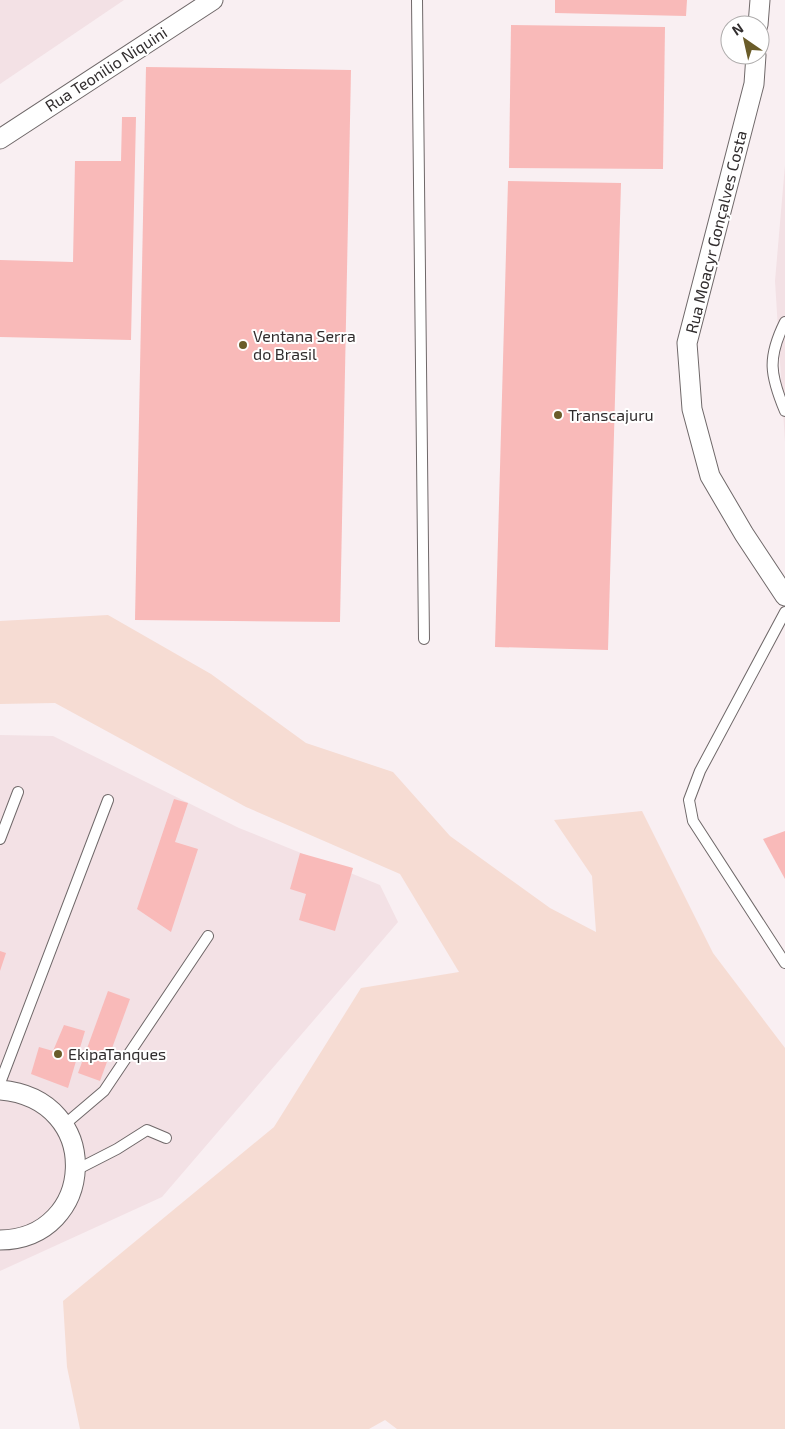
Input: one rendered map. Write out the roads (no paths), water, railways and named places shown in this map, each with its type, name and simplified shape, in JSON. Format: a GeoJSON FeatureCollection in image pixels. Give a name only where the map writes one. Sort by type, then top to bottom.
{"type":"FeatureCollection","features":[{"type":"Feature","properties":{"kind":"street"},"geometry":{"type":"LineString","coordinates":[[759,15],[760,0]]}},
{"type":"Feature","properties":{"kind":"street","name":"Rua Teonilio Niquini"},"geometry":{"type":"LineString","coordinates":[[0,139],[206,2]]}},
{"type":"Feature","properties":{"kind":"street","name":"Rua Moacyr Gonçalves Costa"},"geometry":{"type":"LineString","coordinates":[[755,65],[754,84],[687,343],[692,409],[710,476],[744,534],[785,596]]}},
{"type":"Feature","properties":{"kind":"street"},"geometry":{"type":"LineString","coordinates":[[0,1090],[28,1095],[42,1102],[55,1112],[64,1125],[73,1147],[76,1170],[67,1201],[46,1225],[26,1236],[0,1240]]}},
{"type":"Feature","properties":{"kind":"lane"},"geometry":{"type":"LineString","coordinates":[[417,0],[424,639]]}},
{"type":"Feature","properties":{"kind":"lane"},"geometry":{"type":"LineString","coordinates":[[785,322],[776,341],[772,359],[774,383],[785,410]]}},
{"type":"Feature","properties":{"kind":"lane"},"geometry":{"type":"LineString","coordinates":[[785,612],[700,771],[689,800],[693,821],[785,963]]}},
{"type":"Feature","properties":{"kind":"lane"},"geometry":{"type":"LineString","coordinates":[[0,838],[18,792]]}},
{"type":"Feature","properties":{"kind":"lane"},"geometry":{"type":"LineString","coordinates":[[0,1084],[108,800]]}},
{"type":"Feature","properties":{"kind":"lane"},"geometry":{"type":"LineString","coordinates":[[64,1125],[104,1090],[208,936]]}},
{"type":"Feature","properties":{"kind":"lane"},"geometry":{"type":"LineString","coordinates":[[76,1170],[117,1149],[148,1130],[166,1138]]}},
{"type":"Feature","properties":{"kind":"place","name":"Ventana Serra do Brasil"},"geometry":{"type":"Point","coordinates":[243,345]}},
{"type":"Feature","properties":{"kind":"place","name":"Transcajuru"},"geometry":{"type":"Point","coordinates":[558,415]}},
{"type":"Feature","properties":{"kind":"place","name":"EkipaTanques"},"geometry":{"type":"Point","coordinates":[58,1054]}}]}
